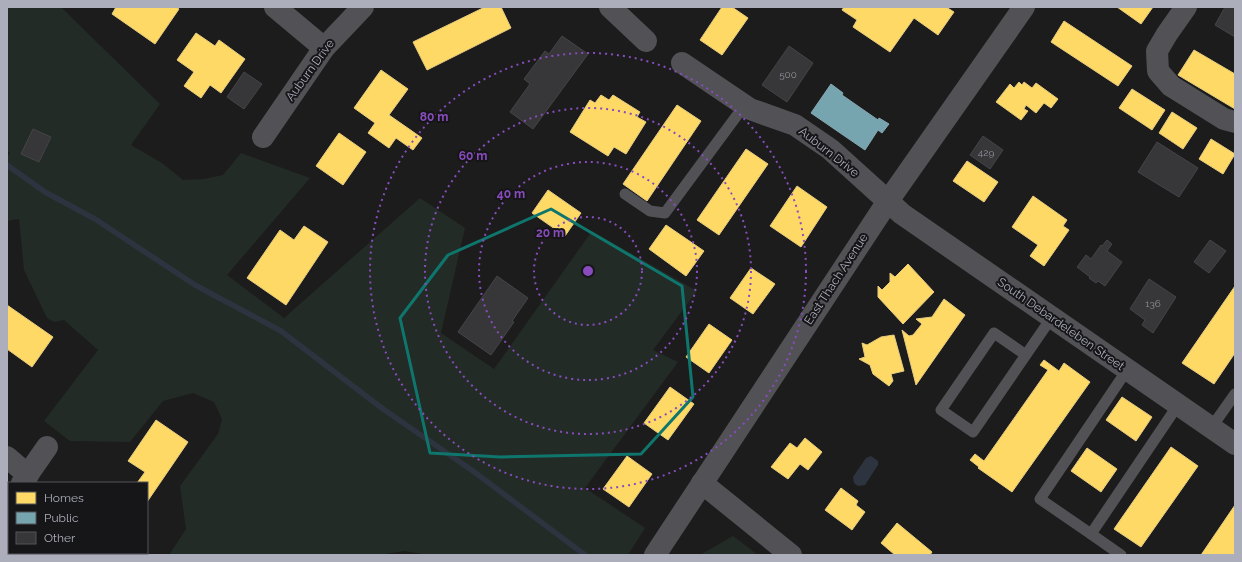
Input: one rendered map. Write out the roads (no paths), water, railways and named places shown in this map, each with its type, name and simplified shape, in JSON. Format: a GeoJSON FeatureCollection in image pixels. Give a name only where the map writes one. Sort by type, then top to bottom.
{"type":"FeatureCollection","features":[{"type":"Feature","properties":{"kind":"street"},"geometry":{"type":"LineString","coordinates":[[275,7],[324,48]]}},
{"type":"Feature","properties":{"kind":"street","name":"Auburn Drive"},"geometry":{"type":"LineString","coordinates":[[263,137],[324,48],[363,7]]}},
{"type":"Feature","properties":{"kind":"street"},"geometry":{"type":"LineString","coordinates":[[610,7],[646,41]]}},
{"type":"Feature","properties":{"kind":"street","name":"East Thach Avenue"},"geometry":{"type":"LineString","coordinates":[[655,555],[888,201],[1024,7]]}},
{"type":"Feature","properties":{"kind":"street"},"geometry":{"type":"LineString","coordinates":[[1186,7],[1157,51],[1158,71],[1171,86],[1224,120],[1235,122]]}},
{"type":"Feature","properties":{"kind":"street","name":"Auburn Drive"},"geometry":{"type":"LineString","coordinates":[[682,63],[750,109],[795,125],[830,149],[888,201]]}},
{"type":"Feature","properties":{"kind":"street","name":"South Debardeleben Street"},"geometry":{"type":"LineString","coordinates":[[888,201],[902,214],[1235,444]]}},
{"type":"Feature","properties":{"kind":"street"},"geometry":{"type":"LineString","coordinates":[[7,457],[25,479],[47,446]]}},
{"type":"Feature","properties":{"kind":"street"},"geometry":{"type":"LineString","coordinates":[[702,483],[791,555]]}},
{"type":"Feature","properties":{"kind":"lane"},"geometry":{"type":"LineString","coordinates":[[625,194],[650,211],[665,213],[738,114],[750,109]]}},
{"type":"Feature","properties":{"kind":"lane"},"geometry":{"type":"LineString","coordinates":[[1026,356],[994,333],[941,410],[973,432],[1026,356],[1052,318]]}},
{"type":"Feature","properties":{"kind":"lane"},"geometry":{"type":"LineString","coordinates":[[1121,555],[1040,499],[1127,370]]}},
{"type":"Feature","properties":{"kind":"lane"},"geometry":{"type":"LineString","coordinates":[[1211,428],[1235,394]]}},
{"type":"Feature","properties":{"kind":"lane"},"geometry":{"type":"LineString","coordinates":[[1091,534],[1178,405]]}},
{"type":"Feature","properties":{"kind":"waterway"},"geometry":{"type":"LineString","coordinates":[[7,165],[45,192],[95,219],[195,285],[281,331],[383,409],[473,471],[585,555]]}}]}
